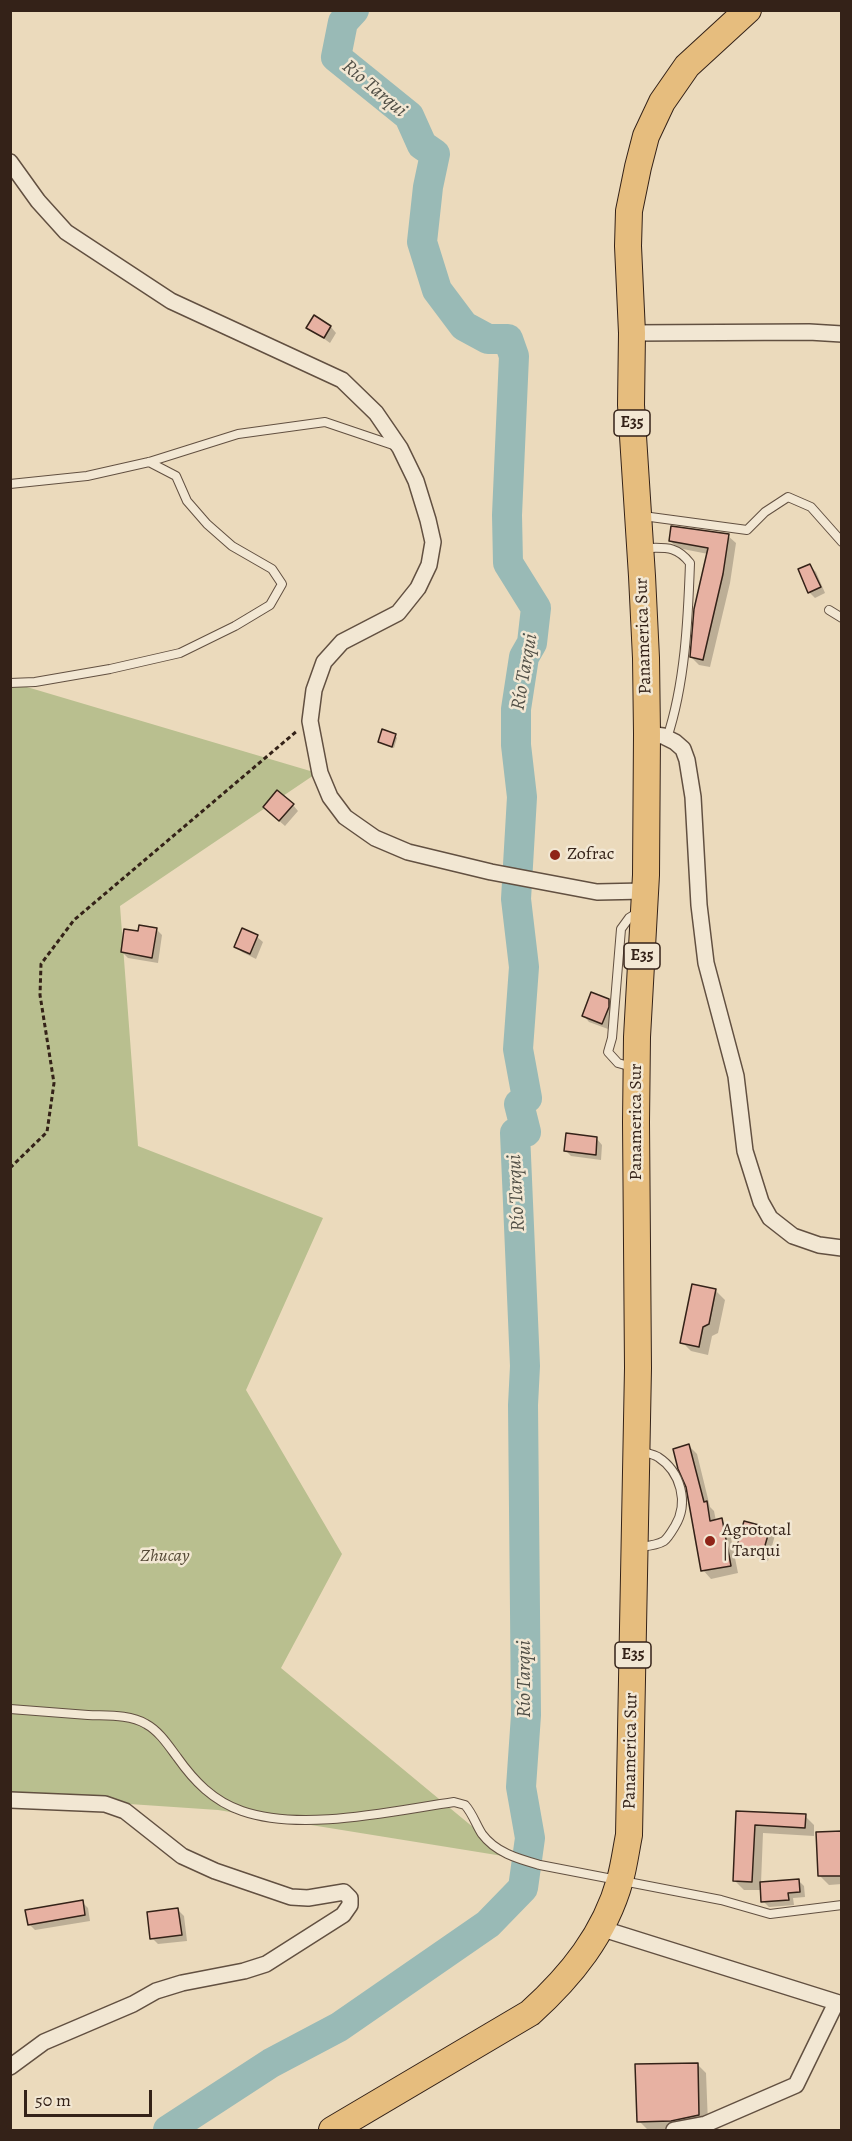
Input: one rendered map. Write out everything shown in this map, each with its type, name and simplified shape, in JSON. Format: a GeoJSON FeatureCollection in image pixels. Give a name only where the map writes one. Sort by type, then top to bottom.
{"type":"FeatureCollection","features":[{"type":"Feature","properties":{"kind":"highway","name":"Panamerica Sur"},"geometry":{"type":"LineString","coordinates":[[332,2130],[530,2013],[568,1975],[593,1943],[620,1881],[629,1835],[635,1547],[637,1069],[645,900],[657,736],[646,646],[631,405],[629,211],[646,136],[662,102],[687,66],[748,10]]}},
{"type":"Feature","properties":{"kind":"street"},"geometry":{"type":"LineString","coordinates":[[10,162],[38,201],[66,232],[171,301],[342,380],[376,413],[400,448],[416,481],[433,542],[429,565],[418,588],[398,613],[342,642],[324,662],[314,690],[310,720],[320,773],[330,797],[345,817],[375,838],[408,852],[530,880],[645,900]]}},
{"type":"Feature","properties":{"kind":"street"},"geometry":{"type":"LineString","coordinates":[[632,333],[809,332],[842,334]]}},
{"type":"Feature","properties":{"kind":"street"},"geometry":{"type":"LineString","coordinates":[[657,736],[675,742],[683,750],[687,760],[693,797],[699,906],[706,963],[736,1076],[745,1151],[761,1203],[770,1218],[793,1236],[819,1245],[842,1248]]}},
{"type":"Feature","properties":{"kind":"street"},"geometry":{"type":"LineString","coordinates":[[10,1800],[105,1804],[124,1811],[182,1856],[215,1871],[291,1897],[308,1898],[344,1892],[350,1898],[351,1905],[343,1915],[266,1964],[156,1991],[133,2004],[44,2042],[10,2067]]}},
{"type":"Feature","properties":{"kind":"street"},"geometry":{"type":"LineString","coordinates":[[600,1928],[839,2004],[796,2085],[706,2124],[674,2130]]}},
{"type":"Feature","properties":{"kind":"lane"},"geometry":{"type":"LineString","coordinates":[[10,484],[87,476],[149,462],[238,434],[325,422],[400,448]]}},
{"type":"Feature","properties":{"kind":"lane"},"geometry":{"type":"LineString","coordinates":[[10,683],[35,682],[110,669],[180,653],[236,626],[270,605],[282,584],[272,569],[232,546],[207,524],[187,501],[176,476],[149,462]]}},
{"type":"Feature","properties":{"kind":"lane"},"geometry":{"type":"LineString","coordinates":[[639,515],[747,530],[765,512],[788,497],[812,507],[842,542]]}},
{"type":"Feature","properties":{"kind":"lane"},"geometry":{"type":"LineString","coordinates":[[639,547],[681,552],[690,563],[688,609],[675,713],[657,736]]}},
{"type":"Feature","properties":{"kind":"lane"},"geometry":{"type":"LineString","coordinates":[[829,610],[842,618]]}},
{"type":"Feature","properties":{"kind":"lane"},"geometry":{"type":"LineString","coordinates":[[635,1547],[654,1545],[665,1540],[680,1519],[683,1503],[680,1486],[671,1468],[657,1456],[636,1450]]}},
{"type":"Feature","properties":{"kind":"lane"},"geometry":{"type":"LineString","coordinates":[[10,1709],[126,1717],[146,1724],[165,1740],[189,1775],[205,1791],[222,1803],[257,1815],[288,1820],[315,1820],[454,1802],[460,1803],[470,1811],[487,1840],[498,1849],[516,1858],[540,1865],[722,1900],[770,1914],[842,1905]]}},
{"type":"Feature","properties":{"kind":"path"},"geometry":{"type":"LineString","coordinates":[[10,1168],[47,1132],[54,1083],[40,995],[42,964],[74,920],[310,720]]}},
{"type":"Feature","properties":{"kind":"green space","name":"Zhucay"},"geometry":{"type":"Polygon","coordinates":[[[10,682],[317,773],[120,906],[138,1146],[323,1218],[246,1390],[342,1554],[281,1668],[509,1857],[218,1810],[11,1796],[10,682]]]}},
{"type":"Feature","properties":{"kind":"building"},"geometry":{"type":"Polygon","coordinates":[[[314,315],[331,326],[324,338],[306,328],[314,315]]]}},
{"type":"Feature","properties":{"kind":"building"},"geometry":{"type":"Polygon","coordinates":[[[671,526],[729,534],[723,574],[703,660],[690,657],[694,609],[708,548],[669,541],[671,526]]]}},
{"type":"Feature","properties":{"kind":"building"},"geometry":{"type":"Polygon","coordinates":[[[810,564],[821,587],[808,593],[798,569],[810,564]]]}},
{"type":"Feature","properties":{"kind":"building"},"geometry":{"type":"Polygon","coordinates":[[[382,729],[396,734],[392,747],[378,742],[382,729]]]}},
{"type":"Feature","properties":{"kind":"building"},"geometry":{"type":"Polygon","coordinates":[[[277,790],[294,804],[279,821],[263,807],[277,790]]]}},
{"type":"Feature","properties":{"kind":"building"},"geometry":{"type":"Polygon","coordinates":[[[139,925],[157,928],[152,958],[121,952],[124,929],[138,931],[139,925]]]}},
{"type":"Feature","properties":{"kind":"building"},"geometry":{"type":"Polygon","coordinates":[[[242,928],[258,935],[250,954],[234,947],[242,928]]]}},
{"type":"Feature","properties":{"kind":"building"},"geometry":{"type":"Polygon","coordinates":[[[591,992],[609,999],[609,1007],[602,1024],[582,1016],[591,992]]]}},
{"type":"Feature","properties":{"kind":"building"},"geometry":{"type":"Polygon","coordinates":[[[566,1133],[597,1137],[596,1155],[564,1151],[566,1133]]]}},
{"type":"Feature","properties":{"kind":"building"},"geometry":{"type":"Polygon","coordinates":[[[692,1284],[716,1289],[709,1324],[703,1327],[699,1347],[680,1343],[692,1284]]]}},
{"type":"Feature","properties":{"kind":"building"},"geometry":{"type":"Polygon","coordinates":[[[689,1444],[704,1502],[707,1501],[710,1521],[722,1518],[731,1566],[701,1571],[686,1487],[673,1449],[689,1444]]]}},
{"type":"Feature","properties":{"kind":"building"},"geometry":{"type":"Polygon","coordinates":[[[744,1521],[770,1528],[762,1556],[736,1549],[744,1521]]]}},
{"type":"Feature","properties":{"kind":"building"},"geometry":{"type":"Polygon","coordinates":[[[736,1811],[806,1814],[805,1828],[755,1825],[752,1882],[733,1881],[736,1811]]]}},
{"type":"Feature","properties":{"kind":"building"},"geometry":{"type":"Polygon","coordinates":[[[842,1831],[842,1876],[818,1876],[816,1832],[842,1831]]]}},
{"type":"Feature","properties":{"kind":"building"},"geometry":{"type":"Polygon","coordinates":[[[799,1879],[800,1892],[788,1893],[789,1900],[761,1902],[760,1882],[799,1879]]]}},
{"type":"Feature","properties":{"kind":"building"},"geometry":{"type":"Polygon","coordinates":[[[83,1900],[85,1915],[28,1925],[25,1910],[83,1900]]]}},
{"type":"Feature","properties":{"kind":"building"},"geometry":{"type":"Polygon","coordinates":[[[178,1908],[182,1935],[150,1939],[147,1912],[178,1908]]]}},
{"type":"Feature","properties":{"kind":"building"},"geometry":{"type":"Polygon","coordinates":[[[698,2063],[699,2115],[671,2121],[637,2122],[635,2064],[698,2063]]]}},
{"type":"Feature","properties":{"kind":"waterway","name":"Río Tarqui"},"geometry":{"type":"LineString","coordinates":[[168,2130],[271,2063],[339,2027],[488,1924],[523,1888],[530,1838],[521,1787],[526,1715],[523,1405],[525,1366],[515,1133],[526,1132],[519,1104],[527,1098],[518,1049],[524,967],[516,899],[522,797],[516,745],[516,709],[524,657],[532,643],[536,608],[508,563],[507,515],[514,356],[508,339],[488,339],[464,326],[437,290],[422,242],[428,187],[435,154],[422,145],[409,116],[336,57],[343,22],[354,10]]}},
{"type":"Feature","properties":{"kind":"place","name":"Zofrac"},"geometry":{"type":"Point","coordinates":[555,855]}},
{"type":"Feature","properties":{"kind":"place","name":"Agrototal | Tarqui"},"geometry":{"type":"Point","coordinates":[710,1541]}}]}
